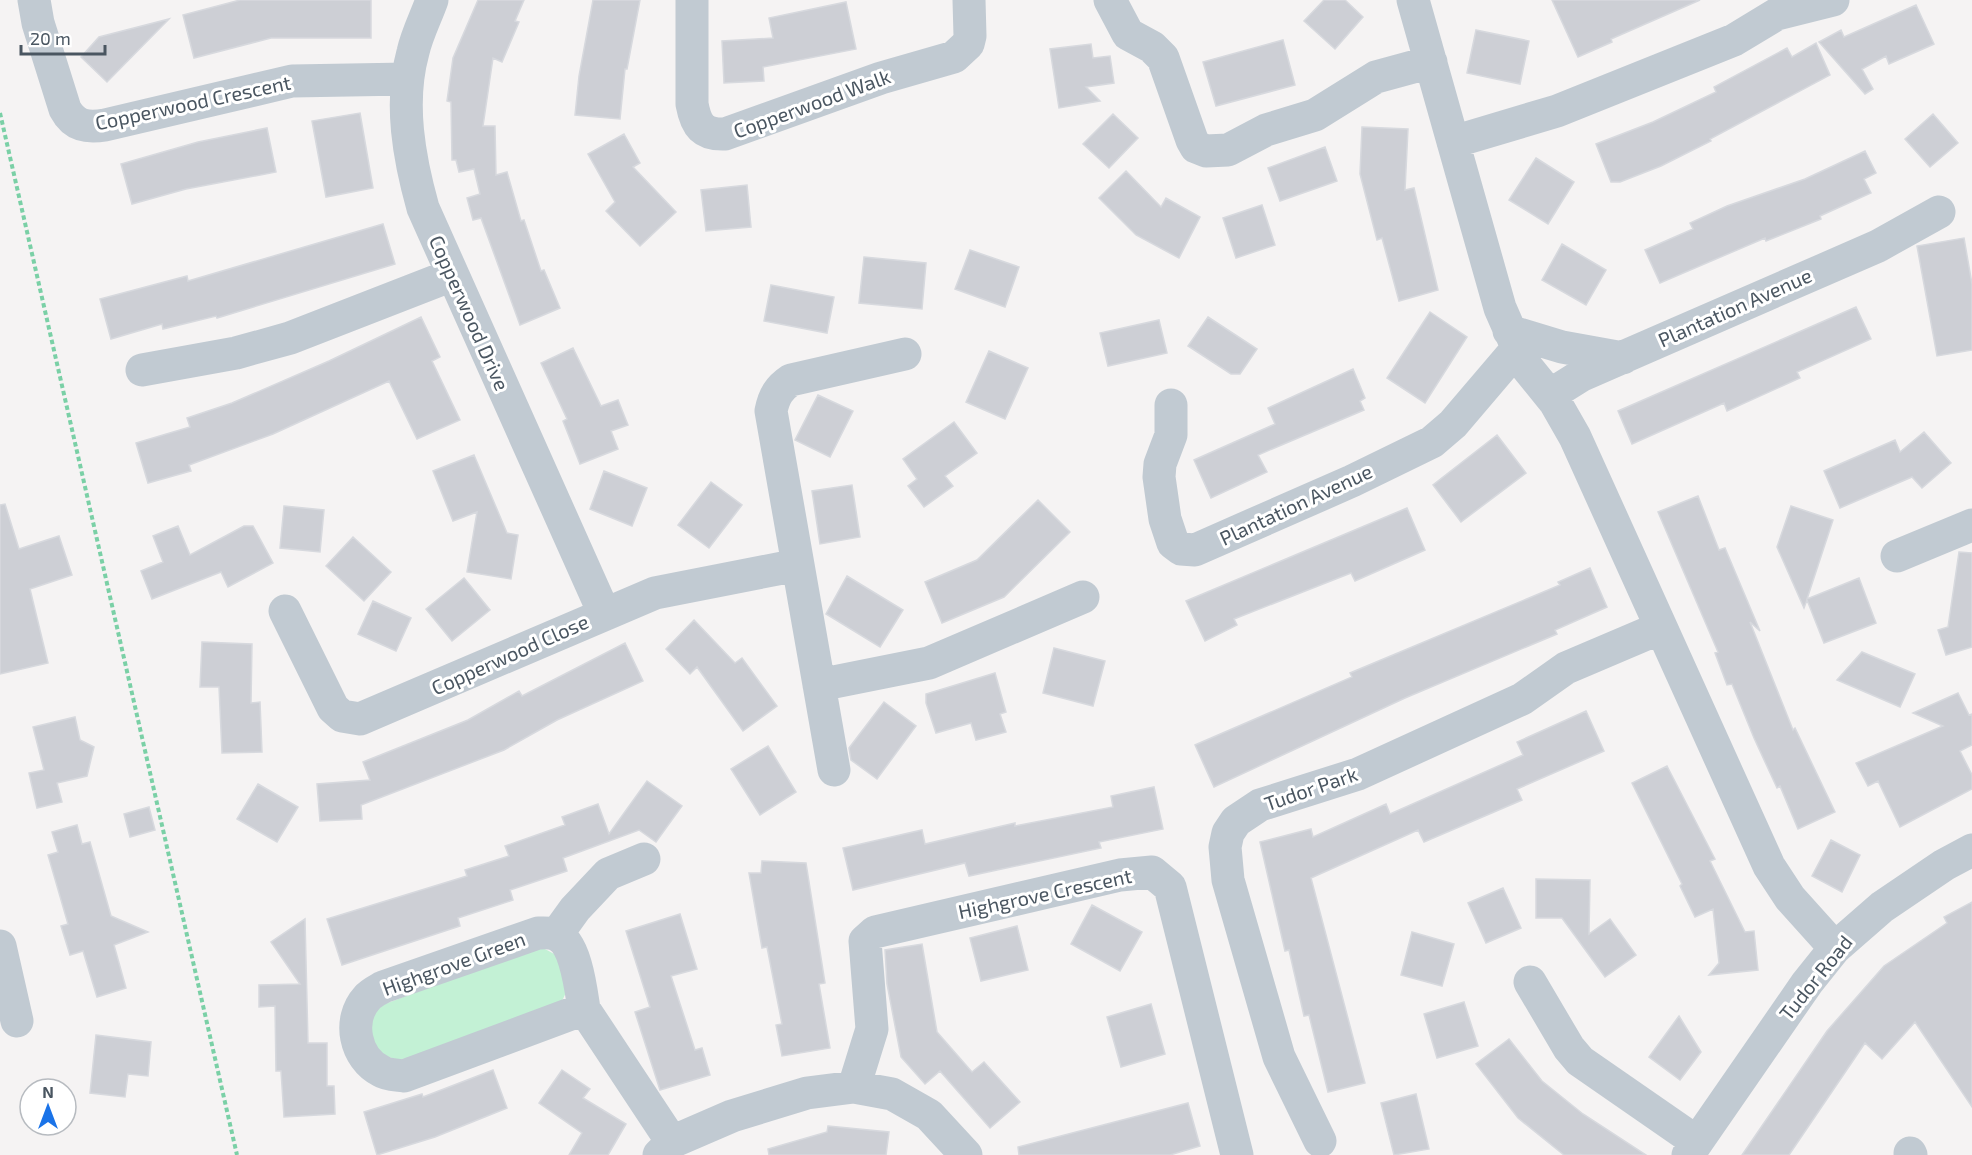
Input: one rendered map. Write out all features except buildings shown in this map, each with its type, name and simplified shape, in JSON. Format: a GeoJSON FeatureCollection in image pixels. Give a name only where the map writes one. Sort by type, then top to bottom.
{"type":"FeatureCollection","features":[{"type":"Feature","properties":{"kind":"street","name":"Copperwood Crescent"},"geometry":{"type":"LineString","coordinates":[[34,0],[38,23],[65,109],[72,121],[84,126],[105,125],[302,79],[407,79]]}},
{"type":"Feature","properties":{"kind":"street","name":"Copperwood Drive"},"geometry":{"type":"LineString","coordinates":[[432,0],[416,41],[407,79],[407,117],[416,184],[423,208],[452,276],[604,613]]}},
{"type":"Feature","properties":{"kind":"street","name":"Copperwood Walk"},"geometry":{"type":"LineString","coordinates":[[692,0],[694,120],[702,130],[711,135],[725,134],[881,78],[954,57],[962,51],[970,36],[969,0]]}},
{"type":"Feature","properties":{"kind":"street"},"geometry":{"type":"LineString","coordinates":[[1110,0],[1128,34],[1152,47],[1163,58],[1192,141],[1197,147],[1206,151],[1228,150],[1266,130],[1321,112],[1376,77],[1431,62]]}},
{"type":"Feature","properties":{"kind":"street"},"geometry":{"type":"LineString","coordinates":[[1413,0],[1492,280],[1513,340],[1530,372],[1550,395],[1575,437],[1769,866],[1790,898],[1835,948]]}},
{"type":"Feature","properties":{"kind":"street"},"geometry":{"type":"LineString","coordinates":[[1453,142],[1557,111],[1734,40],[1777,14],[1833,0]]}},
{"type":"Feature","properties":{"kind":"street","name":"Plantation Avenue"},"geometry":{"type":"LineString","coordinates":[[1550,395],[1572,380],[1878,246],[1939,212]]}},
{"type":"Feature","properties":{"kind":"street"},"geometry":{"type":"LineString","coordinates":[[142,370],[236,352],[290,338],[452,276]]}},
{"type":"Feature","properties":{"kind":"street"},"geometry":{"type":"LineString","coordinates":[[1513,340],[1623,358]]}},
{"type":"Feature","properties":{"kind":"street","name":"Plantation Avenue"},"geometry":{"type":"LineString","coordinates":[[1171,405],[1171,435],[1160,464],[1159,477],[1165,519],[1173,543],[1181,549],[1195,550],[1352,481],[1432,442],[1453,424],[1513,340]]}},
{"type":"Feature","properties":{"kind":"street"},"geometry":{"type":"LineString","coordinates":[[834,770],[771,420],[774,398],[782,386],[804,375],[906,354]]}},
{"type":"Feature","properties":{"kind":"street"},"geometry":{"type":"LineString","coordinates":[[1897,556],[1972,525]]}},
{"type":"Feature","properties":{"kind":"street","name":"Copperwood Close"},"geometry":{"type":"LineString","coordinates":[[285,611],[331,705],[342,716],[353,719],[374,715],[604,613],[655,593],[798,566]]}},
{"type":"Feature","properties":{"kind":"street"},"geometry":{"type":"LineString","coordinates":[[819,685],[929,663],[1083,597]]}},
{"type":"Feature","properties":{"kind":"street","name":"Tudor Park"},"geometry":{"type":"LineString","coordinates":[[1320,1141],[1279,1057],[1228,880],[1225,847],[1228,833],[1236,821],[1260,805],[1358,774],[1522,699],[1566,668],[1660,628]]}},
{"type":"Feature","properties":{"kind":"street","name":"Tudor Road"},"geometry":{"type":"LineString","coordinates":[[1530,982],[1569,1048],[1580,1061],[1692,1149],[1807,982],[1835,948],[1882,907],[1944,865],[1972,850]]}},
{"type":"Feature","properties":{"kind":"street"},"geometry":{"type":"LineString","coordinates":[[644,859],[608,874],[575,909],[556,934],[569,946],[580,979],[584,1010],[666,1148],[732,1116],[796,1097],[854,1088],[892,1094],[929,1115],[966,1155]]}},
{"type":"Feature","properties":{"kind":"street","name":"Highgrove Crescent"},"geometry":{"type":"LineString","coordinates":[[854,1088],[872,1029],[866,941],[875,932],[1120,875],[1152,872],[1170,887],[1237,1155]]}},
{"type":"Feature","properties":{"kind":"street","name":"Highgrove Green"},"geometry":{"type":"LineString","coordinates":[[556,934],[538,933],[383,987],[368,996],[360,1009],[355,1037],[366,1060],[382,1072],[404,1076],[584,1010]]}},
{"type":"Feature","properties":{"kind":"street"},"geometry":{"type":"LineString","coordinates":[[0,946],[17,1021]]}},
{"type":"Feature","properties":{"kind":"path"},"geometry":{"type":"LineString","coordinates":[[0,113],[237,1155]]}},
{"type":"Feature","properties":{"kind":"green space"},"geometry":{"type":"Polygon","coordinates":[[[533,948],[545,949],[556,955],[568,988],[563,999],[554,1008],[408,1058],[388,1057],[376,1046],[371,1031],[371,1022],[377,1007],[533,948]]]}}]}
